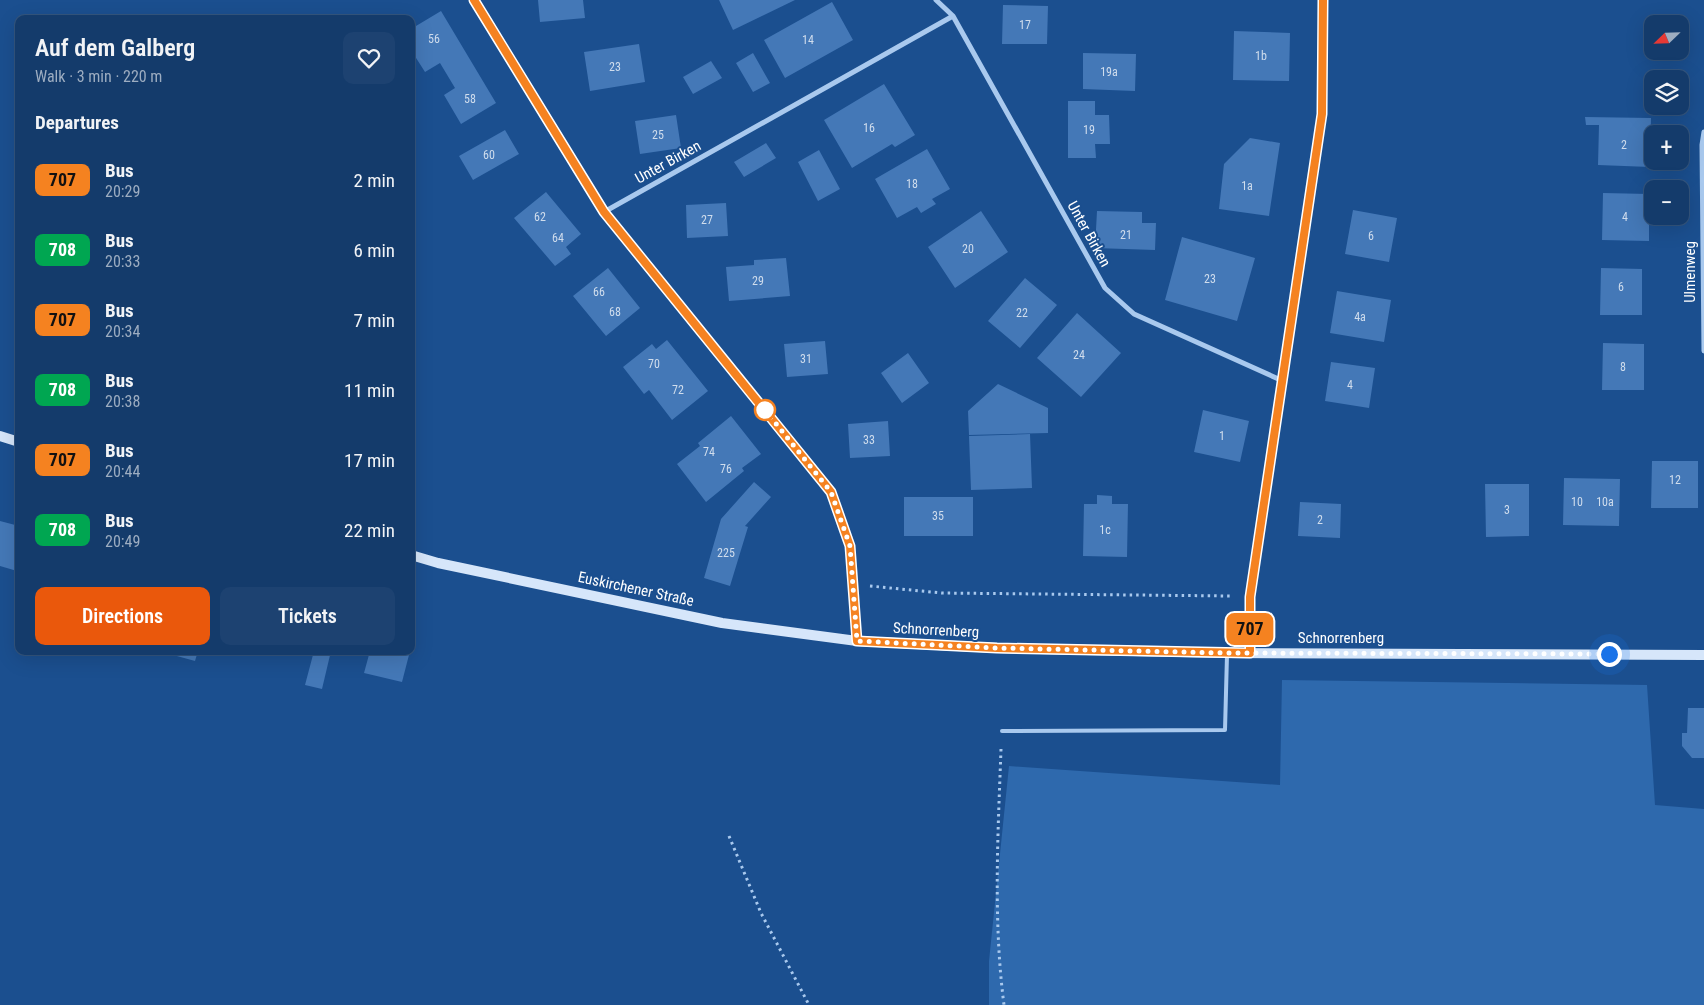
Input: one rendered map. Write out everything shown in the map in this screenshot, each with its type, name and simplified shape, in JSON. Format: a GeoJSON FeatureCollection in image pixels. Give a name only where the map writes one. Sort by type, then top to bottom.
{"type":"FeatureCollection","features":[{"type":"Feature","properties":{"kind":"main road"},"geometry":{"type":"LineString","coordinates":[[0,436],[15,441]]}},
{"type":"Feature","properties":{"kind":"main road","name":"Euskirchener Straße"},"geometry":{"type":"LineString","coordinates":[[415,556],[722,623],[857,641]]}},
{"type":"Feature","properties":{"kind":"main road","name":"Schnorrenberg"},"geometry":{"type":"LineString","coordinates":[[857,641],[997,648],[1228,653],[1704,655]]}},
{"type":"Feature","properties":{"kind":"street"},"geometry":{"type":"LineString","coordinates":[[474,0],[604,212],[831,492],[850,546],[857,641]]}},
{"type":"Feature","properties":{"kind":"street","name":"Unter Birken"},"geometry":{"type":"LineString","coordinates":[[936,0],[953,16],[1105,288],[1134,314],[1283,381]]}},
{"type":"Feature","properties":{"kind":"street"},"geometry":{"type":"LineString","coordinates":[[1250,653],[1250,597],[1322,114],[1323,0]]}},
{"type":"Feature","properties":{"kind":"street","name":"Unter Birken"},"geometry":{"type":"LineString","coordinates":[[604,212],[953,16]]}},
{"type":"Feature","properties":{"kind":"street","name":"Ulmenweg"},"geometry":{"type":"LineString","coordinates":[[1704,132],[1702,155],[1704,351]]}},
{"type":"Feature","properties":{"kind":"lane"},"geometry":{"type":"LineString","coordinates":[[1002,731],[1225,730],[1228,653]]}},
{"type":"Feature","properties":{"kind":"path"},"geometry":{"type":"LineString","coordinates":[[853,585],[942,593],[1193,594],[1250,597]]}},
{"type":"Feature","properties":{"kind":"path"},"geometry":{"type":"LineString","coordinates":[[1002,731],[997,865],[999,961],[1004,1005]]}},
{"type":"Feature","properties":{"kind":"path"},"geometry":{"type":"LineString","coordinates":[[729,836],[761,913],[809,1005]]}},
{"type":"Feature","properties":{"kind":"shaded area"},"geometry":{"type":"Polygon","coordinates":[[[1282,680],[1647,685],[1655,805],[1704,809],[1704,1005],[989,1005],[989,961],[1009,766],[1280,785],[1282,680]]]}},
{"type":"Feature","properties":{"kind":"building"},"geometry":{"type":"Polygon","coordinates":[[[538,0],[583,0],[585,18],[540,22],[538,0]]]}},
{"type":"Feature","properties":{"kind":"building"},"geometry":{"type":"Polygon","coordinates":[[[719,0],[795,0],[733,30],[719,0]]]}},
{"type":"Feature","properties":{"kind":"building"},"geometry":{"type":"Polygon","coordinates":[[[832,2],[853,40],[785,78],[764,40],[832,2]]]}},
{"type":"Feature","properties":{"kind":"building"},"geometry":{"type":"Polygon","coordinates":[[[1003,5],[1048,6],[1047,44],[1002,44],[1003,5]]]}},
{"type":"Feature","properties":{"kind":"building"},"geometry":{"type":"Polygon","coordinates":[[[441,11],[496,103],[461,124],[444,95],[455,88],[440,63],[425,72],[415,56],[415,27],[441,11]]]}},
{"type":"Feature","properties":{"kind":"building"},"geometry":{"type":"Polygon","coordinates":[[[1234,31],[1290,33],[1289,81],[1233,80],[1234,31]]]}},
{"type":"Feature","properties":{"kind":"building"},"geometry":{"type":"Polygon","coordinates":[[[639,44],[645,82],[590,91],[584,52],[639,44]]]}},
{"type":"Feature","properties":{"kind":"building"},"geometry":{"type":"Polygon","coordinates":[[[753,53],[770,83],[753,92],[736,63],[753,53]]]}},
{"type":"Feature","properties":{"kind":"building"},"geometry":{"type":"Polygon","coordinates":[[[1083,53],[1136,54],[1135,91],[1083,89],[1083,53]]]}},
{"type":"Feature","properties":{"kind":"building"},"geometry":{"type":"Polygon","coordinates":[[[711,61],[722,78],[693,94],[683,77],[711,61]]]}},
{"type":"Feature","properties":{"kind":"building"},"geometry":{"type":"Polygon","coordinates":[[[884,84],[915,135],[895,147],[892,144],[852,168],[824,120],[884,84]]]}},
{"type":"Feature","properties":{"kind":"building"},"geometry":{"type":"Polygon","coordinates":[[[1068,101],[1095,101],[1095,115],[1109,115],[1110,144],[1095,144],[1096,158],[1068,158],[1068,101]]]}},
{"type":"Feature","properties":{"kind":"building"},"geometry":{"type":"Polygon","coordinates":[[[676,115],[681,148],[640,154],[635,121],[676,115]]]}},
{"type":"Feature","properties":{"kind":"building"},"geometry":{"type":"Polygon","coordinates":[[[1585,117],[1651,118],[1651,125],[1644,125],[1644,167],[1598,165],[1599,125],[1586,125],[1585,117]]]}},
{"type":"Feature","properties":{"kind":"building"},"geometry":{"type":"Polygon","coordinates":[[[505,130],[519,154],[473,180],[459,156],[505,130]]]}},
{"type":"Feature","properties":{"kind":"building"},"geometry":{"type":"Polygon","coordinates":[[[1250,138],[1280,143],[1269,216],[1219,209],[1224,164],[1250,138]]]}},
{"type":"Feature","properties":{"kind":"building"},"geometry":{"type":"Polygon","coordinates":[[[766,143],[776,158],[744,177],[734,162],[766,143]]]}},
{"type":"Feature","properties":{"kind":"building"},"geometry":{"type":"Polygon","coordinates":[[[927,149],[950,189],[932,199],[936,204],[921,213],[917,207],[897,218],[875,179],[927,149]]]}},
{"type":"Feature","properties":{"kind":"building"},"geometry":{"type":"Polygon","coordinates":[[[819,150],[840,189],[818,201],[798,162],[819,150]]]}},
{"type":"Feature","properties":{"kind":"building"},"geometry":{"type":"Polygon","coordinates":[[[546,192],[581,234],[566,247],[571,254],[555,266],[514,218],[546,192]]]}},
{"type":"Feature","properties":{"kind":"building"},"geometry":{"type":"Polygon","coordinates":[[[1603,193],[1644,194],[1644,225],[1649,225],[1649,241],[1602,240],[1603,193]]]}},
{"type":"Feature","properties":{"kind":"building"},"geometry":{"type":"Polygon","coordinates":[[[726,203],[728,236],[687,238],[686,205],[726,203]]]}},
{"type":"Feature","properties":{"kind":"building"},"geometry":{"type":"Polygon","coordinates":[[[1353,210],[1397,218],[1389,262],[1345,254],[1353,210]]]}},
{"type":"Feature","properties":{"kind":"building"},"geometry":{"type":"Polygon","coordinates":[[[981,211],[1008,252],[955,288],[928,247],[981,211]]]}},
{"type":"Feature","properties":{"kind":"building"},"geometry":{"type":"Polygon","coordinates":[[[1097,211],[1142,212],[1142,223],[1156,223],[1155,250],[1095,248],[1097,211]]]}},
{"type":"Feature","properties":{"kind":"building"},"geometry":{"type":"Polygon","coordinates":[[[1182,237],[1255,258],[1237,321],[1165,300],[1182,237]]]}},
{"type":"Feature","properties":{"kind":"building"},"geometry":{"type":"Polygon","coordinates":[[[786,258],[790,296],[729,301],[726,267],[754,265],[754,260],[786,258]]]}},
{"type":"Feature","properties":{"kind":"building"},"geometry":{"type":"Polygon","coordinates":[[[608,268],[640,308],[606,336],[573,296],[608,268]]]}},
{"type":"Feature","properties":{"kind":"building"},"geometry":{"type":"Polygon","coordinates":[[[1601,268],[1642,269],[1642,315],[1600,315],[1601,268]]]}},
{"type":"Feature","properties":{"kind":"building"},"geometry":{"type":"Polygon","coordinates":[[[1025,278],[1057,305],[1020,348],[988,321],[1025,278]]]}},
{"type":"Feature","properties":{"kind":"building"},"geometry":{"type":"Polygon","coordinates":[[[1337,291],[1391,300],[1384,342],[1330,333],[1337,291]]]}},
{"type":"Feature","properties":{"kind":"building"},"geometry":{"type":"Polygon","coordinates":[[[1077,313],[1121,353],[1081,397],[1037,358],[1077,313]]]}},
{"type":"Feature","properties":{"kind":"building"},"geometry":{"type":"Polygon","coordinates":[[[667,340],[708,391],[672,420],[649,390],[644,394],[623,367],[652,344],[656,349],[667,340]]]}},
{"type":"Feature","properties":{"kind":"building"},"geometry":{"type":"Polygon","coordinates":[[[825,341],[828,374],[787,377],[784,344],[825,341]]]}},
{"type":"Feature","properties":{"kind":"building"},"geometry":{"type":"Polygon","coordinates":[[[1603,343],[1644,344],[1644,390],[1602,390],[1603,343]]]}},
{"type":"Feature","properties":{"kind":"building"},"geometry":{"type":"Polygon","coordinates":[[[908,353],[929,383],[902,403],[881,373],[908,353]]]}},
{"type":"Feature","properties":{"kind":"building"},"geometry":{"type":"Polygon","coordinates":[[[1331,362],[1375,368],[1369,408],[1325,401],[1331,362]]]}},
{"type":"Feature","properties":{"kind":"building"},"geometry":{"type":"Polygon","coordinates":[[[998,384],[1048,408],[1048,433],[969,435],[968,411],[998,384]]]}},
{"type":"Feature","properties":{"kind":"building"},"geometry":{"type":"Polygon","coordinates":[[[1203,410],[1249,421],[1240,462],[1194,452],[1203,410]]]}},
{"type":"Feature","properties":{"kind":"building"},"geometry":{"type":"Polygon","coordinates":[[[731,416],[761,454],[742,468],[744,471],[706,502],[677,464],[700,446],[698,443],[731,416]]]}},
{"type":"Feature","properties":{"kind":"building"},"geometry":{"type":"Polygon","coordinates":[[[888,421],[890,456],[850,458],[848,424],[888,421]]]}},
{"type":"Feature","properties":{"kind":"building"},"geometry":{"type":"Polygon","coordinates":[[[1030,434],[1032,488],[971,490],[969,436],[1030,434]]]}},
{"type":"Feature","properties":{"kind":"building"},"geometry":{"type":"Polygon","coordinates":[[[1652,461],[1698,461],[1698,508],[1651,508],[1652,461]]]}},
{"type":"Feature","properties":{"kind":"building"},"geometry":{"type":"Polygon","coordinates":[[[1564,478],[1620,479],[1619,526],[1563,525],[1564,478]]]}},
{"type":"Feature","properties":{"kind":"building"},"geometry":{"type":"Polygon","coordinates":[[[754,482],[771,497],[745,526],[748,527],[730,586],[704,578],[721,519],[754,482]]]}},
{"type":"Feature","properties":{"kind":"building"},"geometry":{"type":"Polygon","coordinates":[[[1485,484],[1529,484],[1529,536],[1486,537],[1485,484]]]}},
{"type":"Feature","properties":{"kind":"building"},"geometry":{"type":"Polygon","coordinates":[[[1097,495],[1112,496],[1112,504],[1128,504],[1127,557],[1083,556],[1084,504],[1097,504],[1097,495]]]}},
{"type":"Feature","properties":{"kind":"building"},"geometry":{"type":"Polygon","coordinates":[[[904,497],[973,497],[973,536],[904,536],[904,497]]]}},
{"type":"Feature","properties":{"kind":"building"},"geometry":{"type":"Polygon","coordinates":[[[1300,502],[1341,504],[1340,538],[1298,536],[1300,502]]]}},
{"type":"Feature","properties":{"kind":"building"},"geometry":{"type":"Polygon","coordinates":[[[0,521],[15,525],[15,570],[0,566],[0,521]]]}},
{"type":"Feature","properties":{"kind":"building"},"geometry":{"type":"Polygon","coordinates":[[[173,655],[197,655],[195,661],[173,655]]]}},
{"type":"Feature","properties":{"kind":"building"},"geometry":{"type":"Polygon","coordinates":[[[313,655],[330,655],[322,689],[305,685],[313,655]]]}},
{"type":"Feature","properties":{"kind":"building"},"geometry":{"type":"Polygon","coordinates":[[[369,655],[409,655],[402,682],[364,673],[369,655]]]}},
{"type":"Feature","properties":{"kind":"building"},"geometry":{"type":"Polygon","coordinates":[[[1688,708],[1704,708],[1704,758],[1692,758],[1682,746],[1682,733],[1687,733],[1688,708]]]}},
{"type":"Feature","properties":{"kind":"bus line","name":"707"},"geometry":{"type":"LineString","coordinates":[[474,0],[604,212],[831,492],[850,546],[857,641],[997,648],[1250,653],[1250,597],[1322,114],[1323,0]]}},
{"type":"Feature","properties":{"kind":"route"},"geometry":{"type":"LineString","coordinates":[[765,410],[831,492],[850,546],[857,641],[997,648],[1228,653],[1609,654]]}}]}
